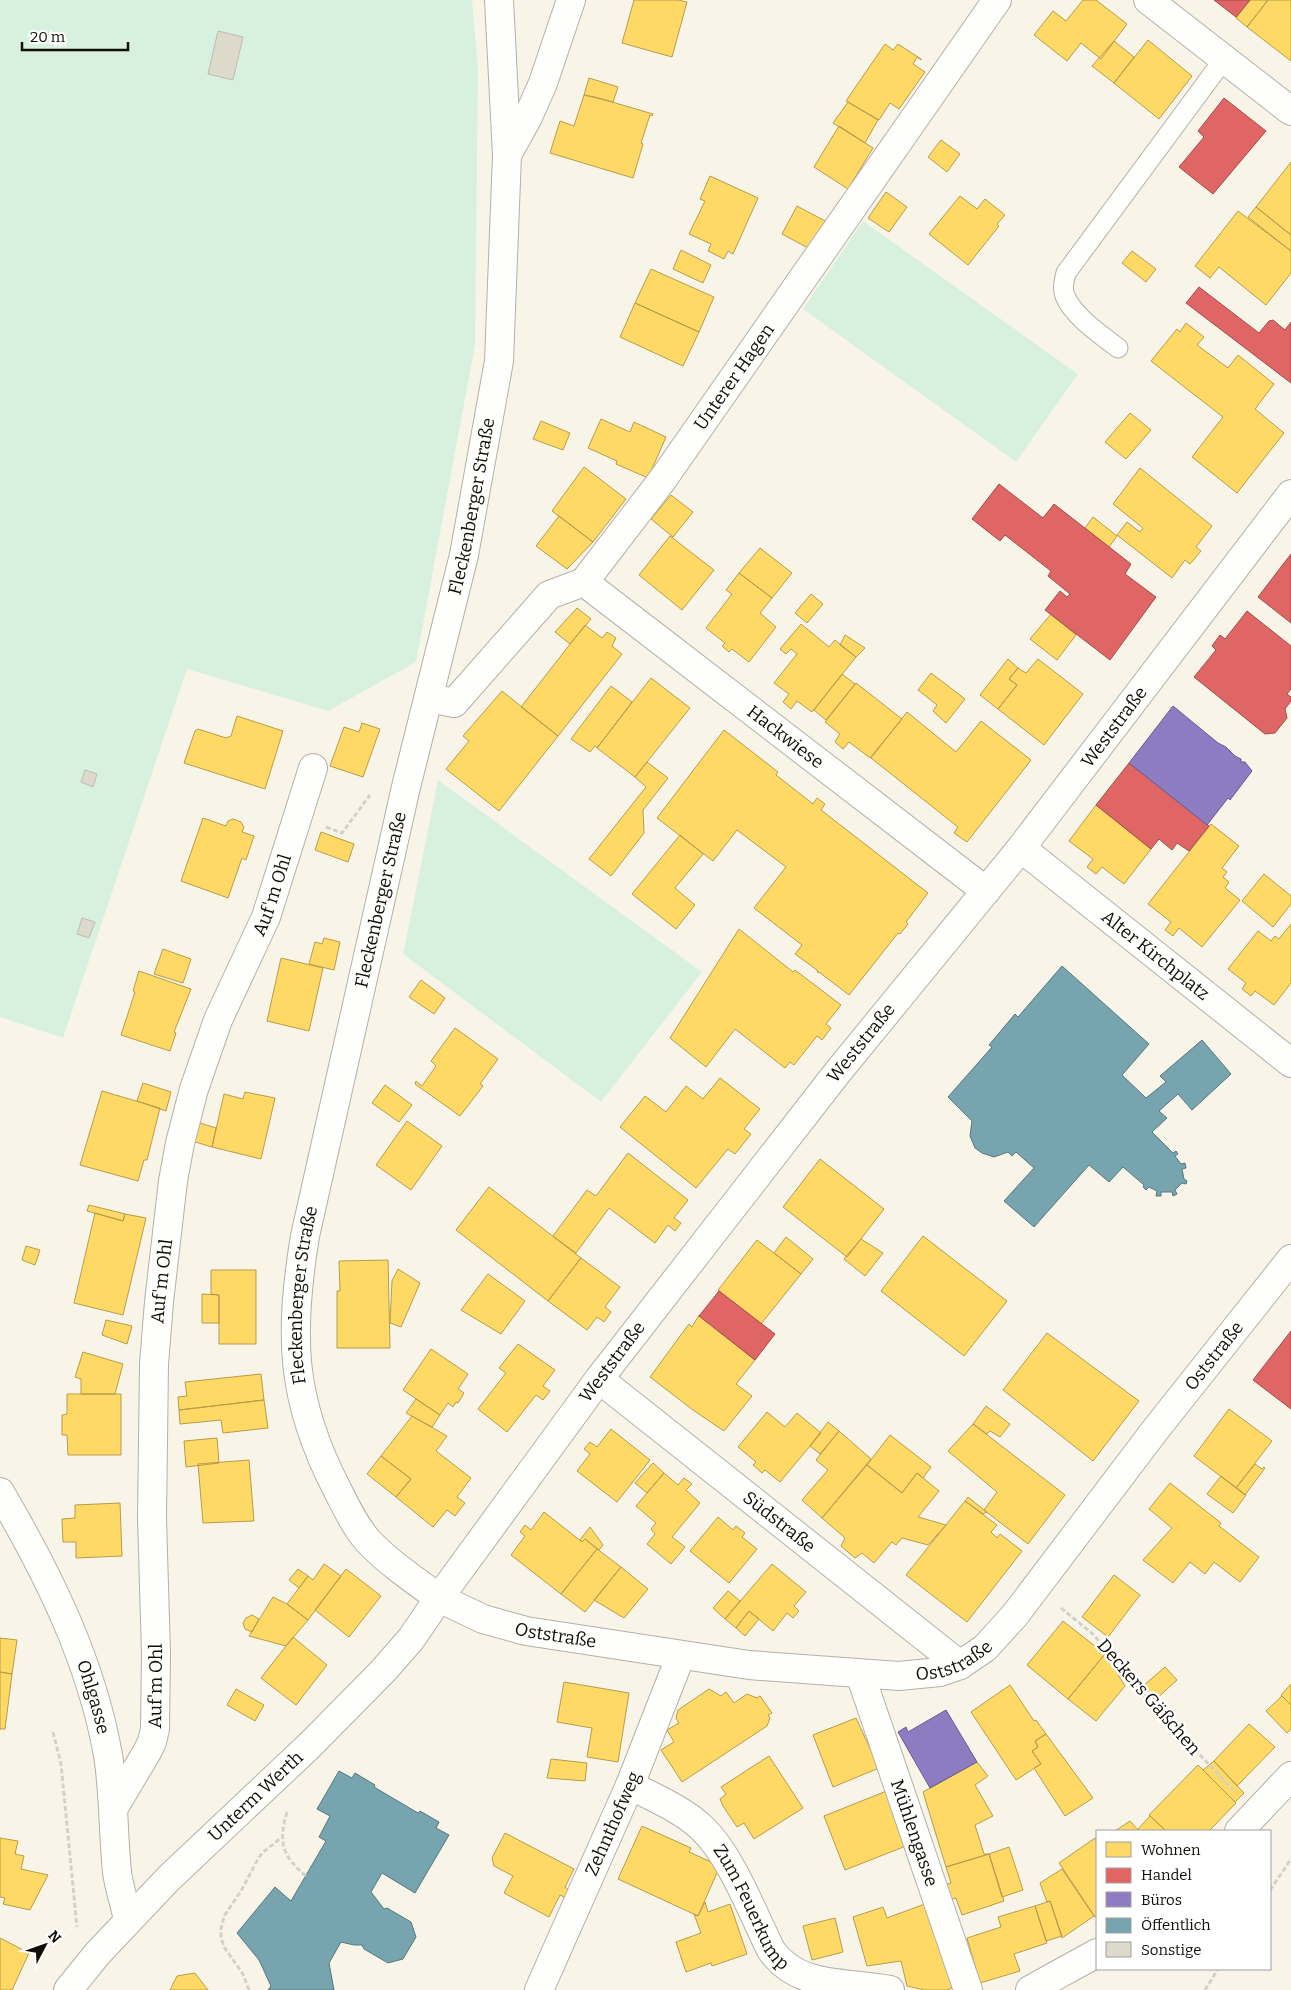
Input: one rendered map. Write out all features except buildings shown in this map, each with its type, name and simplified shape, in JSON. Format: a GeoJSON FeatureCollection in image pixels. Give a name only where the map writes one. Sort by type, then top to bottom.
{"type":"FeatureCollection","features":[{"type":"Feature","properties":{"kind":"street","name":"Fleckenberger Straße"},"geometry":{"type":"LineString","coordinates":[[439,1598],[384,1557],[366,1538],[349,1513],[318,1451],[307,1421],[300,1392],[295,1350],[295,1313],[305,1236],[406,787],[430,698],[464,555],[499,361],[507,156],[499,0]]}},
{"type":"Feature","properties":{"kind":"street","name":"Fleckenberger Straße"},"geometry":{"type":"LineString","coordinates":[[507,156],[543,83],[571,0]]}},
{"type":"Feature","properties":{"kind":"street","name":"Unterer Hagen"},"geometry":{"type":"LineString","coordinates":[[584,582],[663,479],[997,0]]}},
{"type":"Feature","properties":{"kind":"street"},"geometry":{"type":"LineString","coordinates":[[1148,0],[1291,111]]}},
{"type":"Feature","properties":{"kind":"street","name":"Weststraße"},"geometry":{"type":"LineString","coordinates":[[439,1598],[599,1379],[832,1078],[1021,848],[1291,494]]}},
{"type":"Feature","properties":{"kind":"street"},"geometry":{"type":"LineString","coordinates":[[430,698],[454,703],[549,595],[584,582]]}},
{"type":"Feature","properties":{"kind":"street","name":"Hackwiese"},"geometry":{"type":"LineString","coordinates":[[584,582],[986,891]]}},
{"type":"Feature","properties":{"kind":"street","name":"Auf'm Ohl"},"geometry":{"type":"LineString","coordinates":[[113,1809],[147,1752],[152,1742],[154,1729],[156,1654],[152,1518],[154,1364],[173,1181],[180,1143],[194,1089],[215,1029],[266,917],[313,768]]}},
{"type":"Feature","properties":{"kind":"street","name":"Alter Kirchplatz"},"geometry":{"type":"LineString","coordinates":[[1021,848],[1291,1063]]}},
{"type":"Feature","properties":{"kind":"street","name":"Oststraße"},"geometry":{"type":"LineString","coordinates":[[439,1598],[483,1619],[513,1628],[749,1665],[899,1676],[940,1672],[960,1665],[996,1638],[1156,1429],[1291,1259]]}},
{"type":"Feature","properties":{"kind":"street","name":"Südstraße"},"geometry":{"type":"LineString","coordinates":[[599,1379],[960,1665]]}},
{"type":"Feature","properties":{"kind":"street","name":"Ohlgasse"},"geometry":{"type":"LineString","coordinates":[[0,1492],[30,1542],[50,1582],[92,1690],[108,1756],[117,1872],[128,1920]]}},
{"type":"Feature","properties":{"kind":"street","name":"Unterm Werth"},"geometry":{"type":"LineString","coordinates":[[68,1990],[98,1952],[169,1878],[309,1746],[383,1670],[411,1638],[439,1598]]}},
{"type":"Feature","properties":{"kind":"street","name":"Zehnthofweg"},"geometry":{"type":"LineString","coordinates":[[539,1990],[630,1785],[681,1655]]}},
{"type":"Feature","properties":{"kind":"street","name":"Mühlengasse"},"geometry":{"type":"LineString","coordinates":[[860,1674],[968,1990]]}},
{"type":"Feature","properties":{"kind":"street"},"geometry":{"type":"LineString","coordinates":[[1247,1822],[1291,1776]]}},
{"type":"Feature","properties":{"kind":"street","name":"Zum Feuerkump"},"geometry":{"type":"LineString","coordinates":[[630,1785],[686,1816],[713,1839],[731,1869],[771,1950],[789,1970],[816,1981],[890,1990]]}},
{"type":"Feature","properties":{"kind":"street"},"geometry":{"type":"LineString","coordinates":[[1030,1990],[1096,1954]]}},
{"type":"Feature","properties":{"kind":"lane"},"geometry":{"type":"LineString","coordinates":[[1118,348],[1084,322],[1064,296],[1063,286],[1066,273],[1224,59]]}},
{"type":"Feature","properties":{"kind":"path"},"geometry":{"type":"LineString","coordinates":[[298,816],[342,833],[370,795],[379,788],[391,785],[406,787]]}},
{"type":"Feature","properties":{"kind":"path","name":"Deckers Gäßchen"},"geometry":{"type":"LineString","coordinates":[[1035,1588],[1094,1635],[1247,1822]]}},
{"type":"Feature","properties":{"kind":"path"},"geometry":{"type":"LineString","coordinates":[[53,1732],[61,1764],[77,1927],[82,1936],[98,1952]]}},
{"type":"Feature","properties":{"kind":"path"},"geometry":{"type":"LineString","coordinates":[[287,1812],[282,1826],[281,1838],[291,1862],[306,1876]]}},
{"type":"Feature","properties":{"kind":"path"},"geometry":{"type":"LineString","coordinates":[[249,1990],[243,1974],[224,1947],[221,1929],[224,1916],[241,1891],[258,1859],[262,1853],[281,1838]]}},
{"type":"Feature","properties":{"kind":"path"},"geometry":{"type":"LineString","coordinates":[[1271,1889],[1291,1859]]}},
{"type":"Feature","properties":{"kind":"path"},"geometry":{"type":"LineString","coordinates":[[1205,1990],[1217,1970]]}},
{"type":"Feature","properties":{"kind":"green space"},"geometry":{"type":"Polygon","coordinates":[[[0,0],[472,0],[478,68],[475,345],[416,662],[328,711],[187,669],[63,1038],[0,1017],[0,0]]]}},
{"type":"Feature","properties":{"kind":"green space"},"geometry":{"type":"Polygon","coordinates":[[[863,221],[1078,374],[1016,462],[803,309],[863,221]]]}},
{"type":"Feature","properties":{"kind":"green space"},"geometry":{"type":"Polygon","coordinates":[[[438,780],[702,972],[601,1102],[403,954],[438,780]]]}}]}
